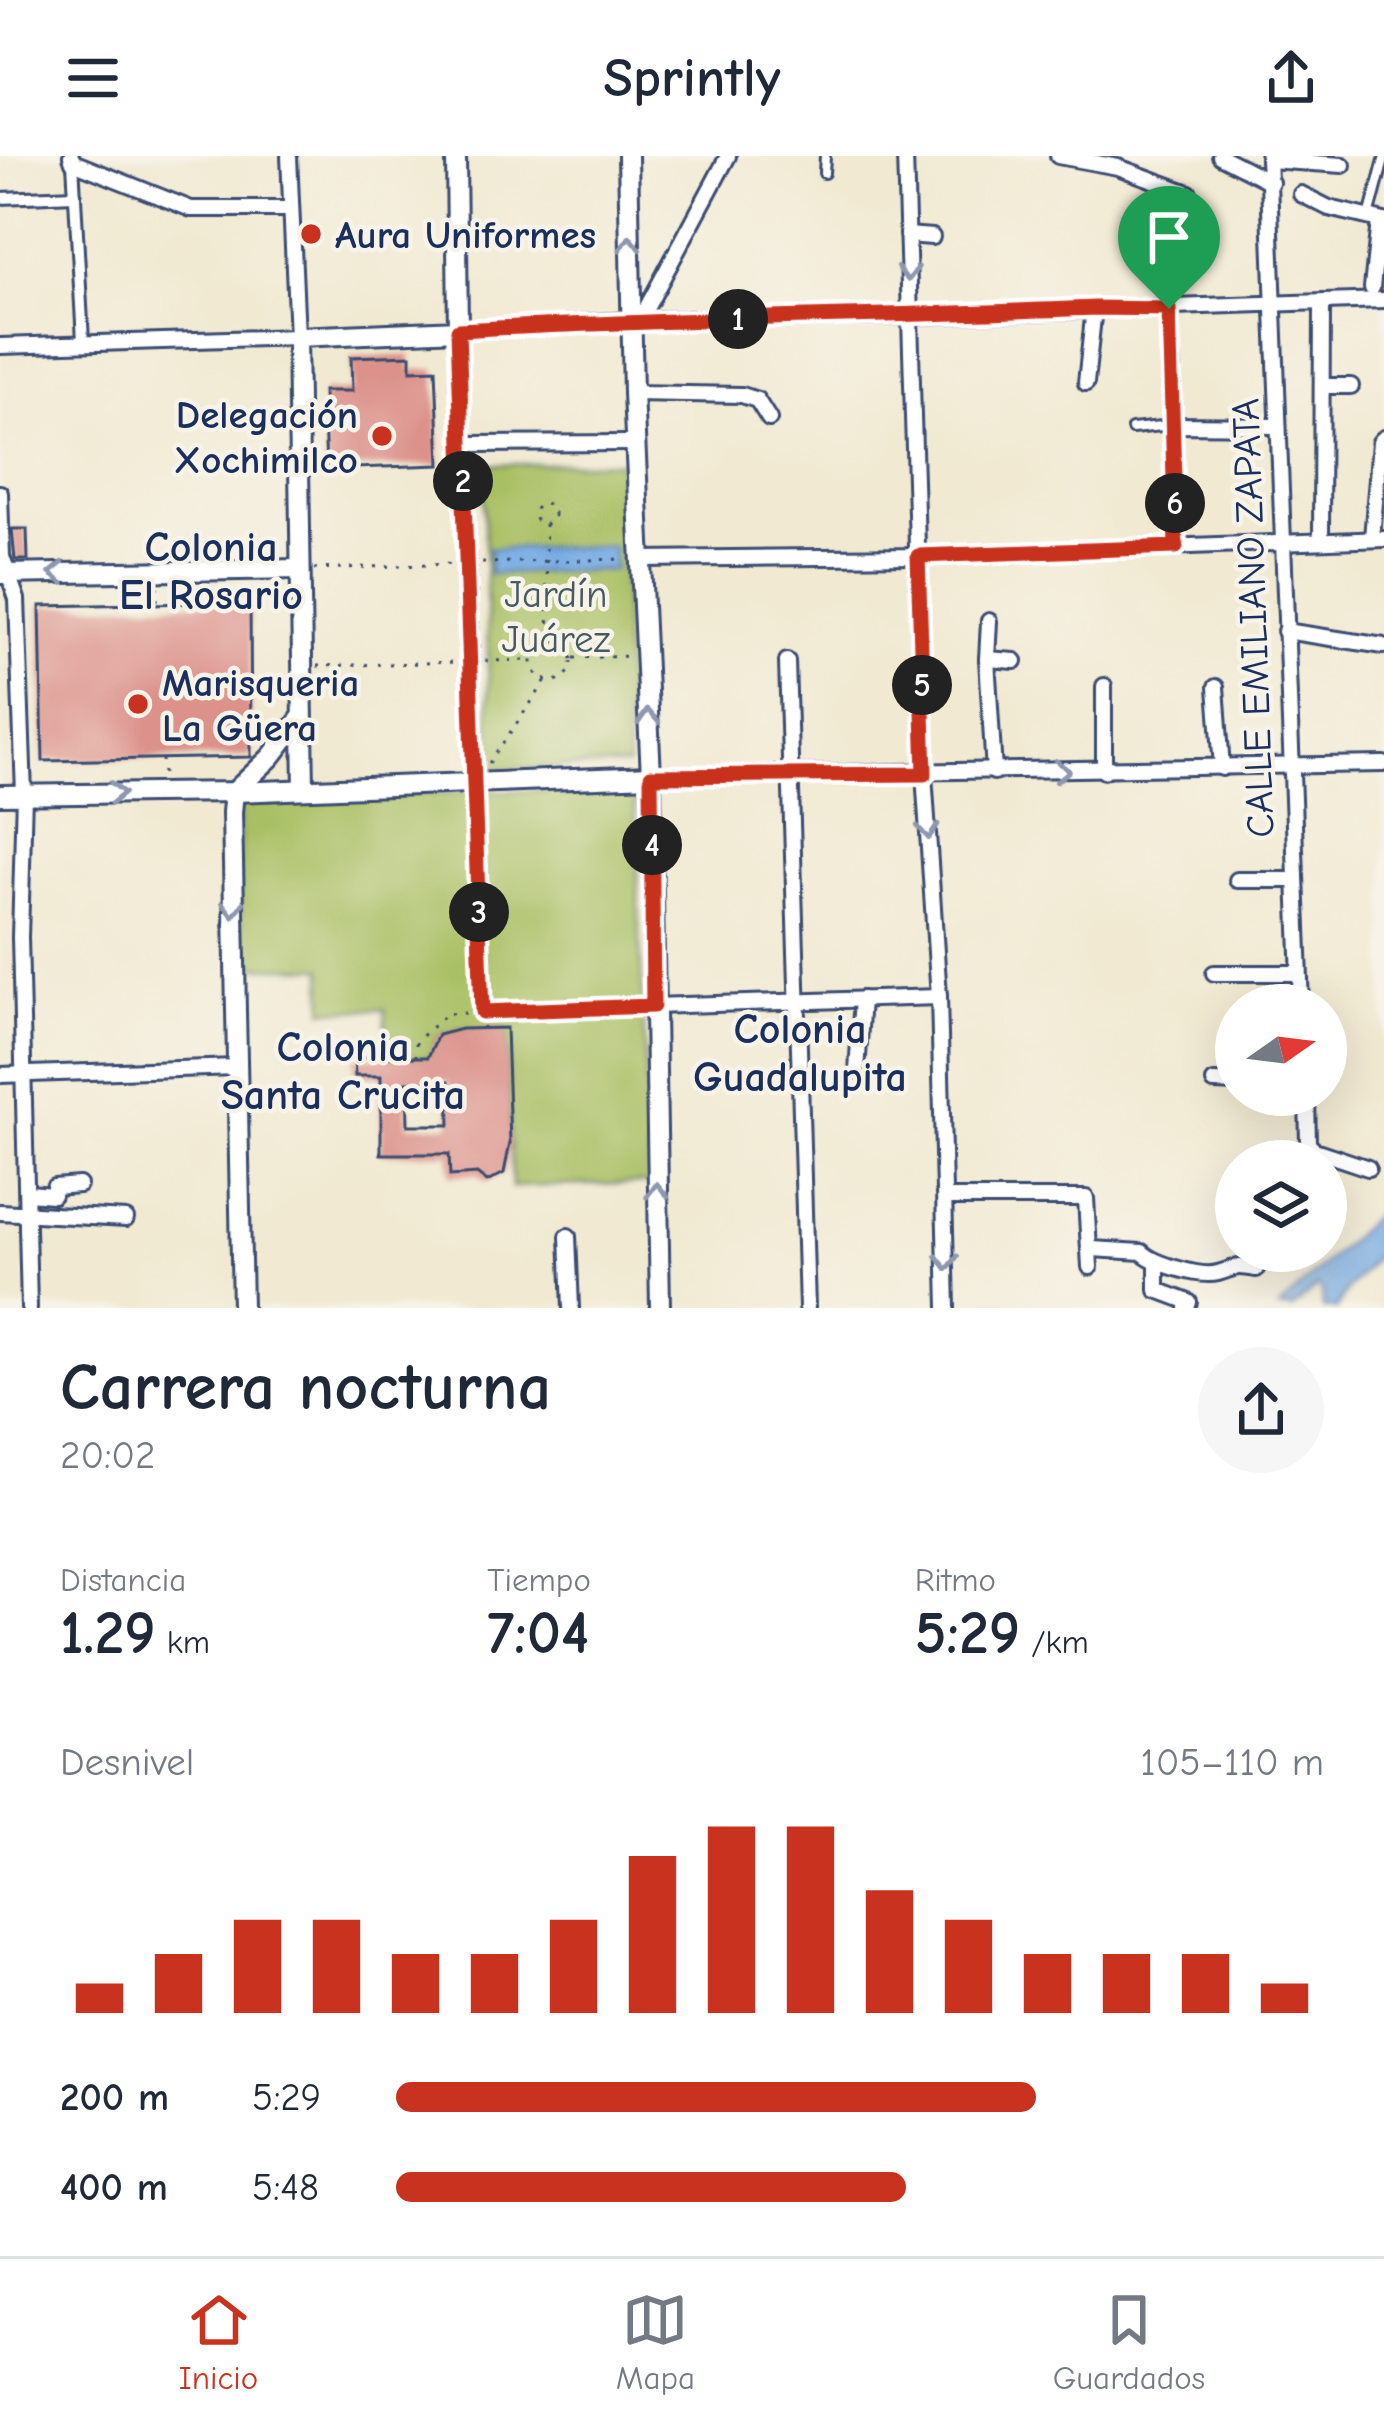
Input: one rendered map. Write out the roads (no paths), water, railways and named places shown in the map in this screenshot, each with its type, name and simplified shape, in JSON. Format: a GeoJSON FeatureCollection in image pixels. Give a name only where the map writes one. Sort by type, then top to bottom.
{"type":"FeatureCollection","features":[{"type":"Feature","properties":{"kind":"street"},"geometry":{"type":"LineString","coordinates":[[289,156],[297,337],[304,789]]}},
{"type":"Feature","properties":{"kind":"street"},"geometry":{"type":"LineString","coordinates":[[456,156],[461,443],[475,783]]}},
{"type":"Feature","properties":{"kind":"street"},"geometry":{"type":"LineString","coordinates":[[628,156],[636,320],[633,393],[651,776],[660,1308]]}},
{"type":"Feature","properties":{"kind":"street"},"geometry":{"type":"LineString","coordinates":[[636,320],[728,156]]}},
{"type":"Feature","properties":{"kind":"street"},"geometry":{"type":"LineString","coordinates":[[904,156],[925,774],[939,997],[947,1308]]}},
{"type":"Feature","properties":{"kind":"street"},"geometry":{"type":"LineString","coordinates":[[1058,156],[1118,167],[1189,193]]}},
{"type":"Feature","properties":{"kind":"street"},"geometry":{"type":"LineString","coordinates":[[1220,156],[1271,182]]}},
{"type":"Feature","properties":{"kind":"street"},"geometry":{"type":"LineString","coordinates":[[1268,158],[1343,165]]}},
{"type":"Feature","properties":{"kind":"street","name":"CALLE EMILIANO ZAPATA"},"geometry":{"type":"LineString","coordinates":[[1268,158],[1299,984]]}},
{"type":"Feature","properties":{"kind":"street"},"geometry":{"type":"LineString","coordinates":[[83,341],[72,159],[191,209],[291,209]]}},
{"type":"Feature","properties":{"kind":"street"},"geometry":{"type":"LineString","coordinates":[[1301,194],[1329,208],[1377,220],[1372,288]]}},
{"type":"Feature","properties":{"kind":"street"},"geometry":{"type":"LineString","coordinates":[[0,198],[74,195]]}},
{"type":"Feature","properties":{"kind":"street"},"geometry":{"type":"LineString","coordinates":[[908,236],[932,237]]}},
{"type":"Feature","properties":{"kind":"street"},"geometry":{"type":"LineString","coordinates":[[0,346],[636,320],[1384,300]]}},
{"type":"Feature","properties":{"kind":"street"},"geometry":{"type":"LineString","coordinates":[[1322,304],[1322,539]]}},
{"type":"Feature","properties":{"kind":"street"},"geometry":{"type":"LineString","coordinates":[[1086,383],[1094,308]]}},
{"type":"Feature","properties":{"kind":"street"},"geometry":{"type":"LineString","coordinates":[[1169,309],[1176,547]]}},
{"type":"Feature","properties":{"kind":"street"},"geometry":{"type":"LineString","coordinates":[[1322,386],[1351,386]]}},
{"type":"Feature","properties":{"kind":"street"},"geometry":{"type":"LineString","coordinates":[[633,393],[742,395],[757,400],[770,419]]}},
{"type":"Feature","properties":{"kind":"street"},"geometry":{"type":"LineString","coordinates":[[1172,425],[1278,426]]}},
{"type":"Feature","properties":{"kind":"street"},"geometry":{"type":"LineString","coordinates":[[640,559],[918,556],[1378,538],[1379,442],[1384,438]]}},
{"type":"Feature","properties":{"kind":"street"},"geometry":{"type":"LineString","coordinates":[[461,443],[635,443]]}},
{"type":"Feature","properties":{"kind":"street"},"geometry":{"type":"LineString","coordinates":[[0,493],[2,557],[17,599],[24,794],[20,937],[29,1308]]}},
{"type":"Feature","properties":{"kind":"street"},"geometry":{"type":"LineString","coordinates":[[5,574],[300,569]]}},
{"type":"Feature","properties":{"kind":"street"},"geometry":{"type":"LineString","coordinates":[[989,621],[994,772]]}},
{"type":"Feature","properties":{"kind":"street"},"geometry":{"type":"LineString","coordinates":[[1285,631],[1384,646]]}},
{"type":"Feature","properties":{"kind":"street"},"geometry":{"type":"LineString","coordinates":[[987,659],[1015,661]]}},
{"type":"Feature","properties":{"kind":"street"},"geometry":{"type":"LineString","coordinates":[[787,661],[806,1308]]}},
{"type":"Feature","properties":{"kind":"street"},"geometry":{"type":"LineString","coordinates":[[1104,686],[1104,770]]}},
{"type":"Feature","properties":{"kind":"street"},"geometry":{"type":"LineString","coordinates":[[1216,687],[1222,768]]}},
{"type":"Feature","properties":{"kind":"street"},"geometry":{"type":"LineString","coordinates":[[242,1308],[234,792],[271,757],[301,718]]}},
{"type":"Feature","properties":{"kind":"street"},"geometry":{"type":"LineString","coordinates":[[0,796],[651,776],[1384,764]]}},
{"type":"Feature","properties":{"kind":"street"},"geometry":{"type":"LineString","coordinates":[[1237,880],[1294,880]]}},
{"type":"Feature","properties":{"kind":"street"},"geometry":{"type":"LineString","coordinates":[[0,936],[20,937]]}},
{"type":"Feature","properties":{"kind":"street"},"geometry":{"type":"LineString","coordinates":[[1214,973],[1298,973]]}},
{"type":"Feature","properties":{"kind":"street"},"geometry":{"type":"LineString","coordinates":[[653,1006],[939,997]]}},
{"type":"Feature","properties":{"kind":"street"},"geometry":{"type":"LineString","coordinates":[[857,1071],[862,999]]}},
{"type":"Feature","properties":{"kind":"street"},"geometry":{"type":"LineString","coordinates":[[0,1075],[238,1067]]}},
{"type":"Feature","properties":{"kind":"street"},"geometry":{"type":"LineString","coordinates":[[1307,1116],[1308,1144],[1314,1150],[1368,1168]]}},
{"type":"Feature","properties":{"kind":"street"},"geometry":{"type":"LineString","coordinates":[[28,1193],[53,1195],[54,1186],[79,1186]]}},
{"type":"Feature","properties":{"kind":"street"},"geometry":{"type":"LineString","coordinates":[[946,1198],[1086,1198],[1090,1267]]}},
{"type":"Feature","properties":{"kind":"street"},"geometry":{"type":"LineString","coordinates":[[0,1212],[126,1219]]}},
{"type":"Feature","properties":{"kind":"street"},"geometry":{"type":"LineString","coordinates":[[568,1236],[571,1308]]}},
{"type":"Feature","properties":{"kind":"street"},"geometry":{"type":"LineString","coordinates":[[1092,1249],[1142,1252],[1157,1263],[1218,1272]]}},
{"type":"Feature","properties":{"kind":"street"},"geometry":{"type":"LineString","coordinates":[[1157,1263],[1157,1290],[1189,1302],[1187,1308]]}},
{"type":"Feature","properties":{"kind":"lane"},"geometry":{"type":"LineString","coordinates":[[824,173],[825,156]]}},
{"type":"Feature","properties":{"kind":"lane"},"geometry":{"type":"LineString","coordinates":[[1377,220],[1384,160]]}},
{"type":"Feature","properties":{"kind":"lane"},"geometry":{"type":"LineString","coordinates":[[1132,429],[1172,425]]}},
{"type":"Feature","properties":{"kind":"water"},"geometry":{"type":"Polygon","coordinates":[[[613,546],[614,570],[490,574],[489,549],[613,546]]]}},
{"type":"Feature","properties":{"kind":"water"},"geometry":{"type":"Polygon","coordinates":[[[1384,1207],[1384,1247],[1337,1308],[1323,1308],[1318,1286],[1293,1308],[1279,1308],[1316,1272],[1347,1272],[1347,1243],[1384,1207]]]}},
{"type":"Feature","properties":{"kind":"place","name":"Aura Uniformes"},"geometry":{"type":"Point","coordinates":[311,234]}},
{"type":"Feature","properties":{"kind":"place","name":"Delegación Xochimilco"},"geometry":{"type":"Point","coordinates":[382,436]}},
{"type":"Feature","properties":{"kind":"place","name":"Marisqueria La Güera"},"geometry":{"type":"Point","coordinates":[138,704]}},
{"type":"Feature","properties":{"kind":"district","name":"Colonia El Rosario"},"geometry":{"type":"Point","coordinates":[211,570]}},
{"type":"Feature","properties":{"kind":"district","name":"Colonia Guadalupita"},"geometry":{"type":"Point","coordinates":[800,1052]}},
{"type":"Feature","properties":{"kind":"district","name":"Colonia Santa Crucita"},"geometry":{"type":"Point","coordinates":[343,1070]}},
{"type":"Feature","properties":{"kind":"park label","name":"Jardín Juárez"},"geometry":{"type":"Point","coordinates":[556,616]}}]}
